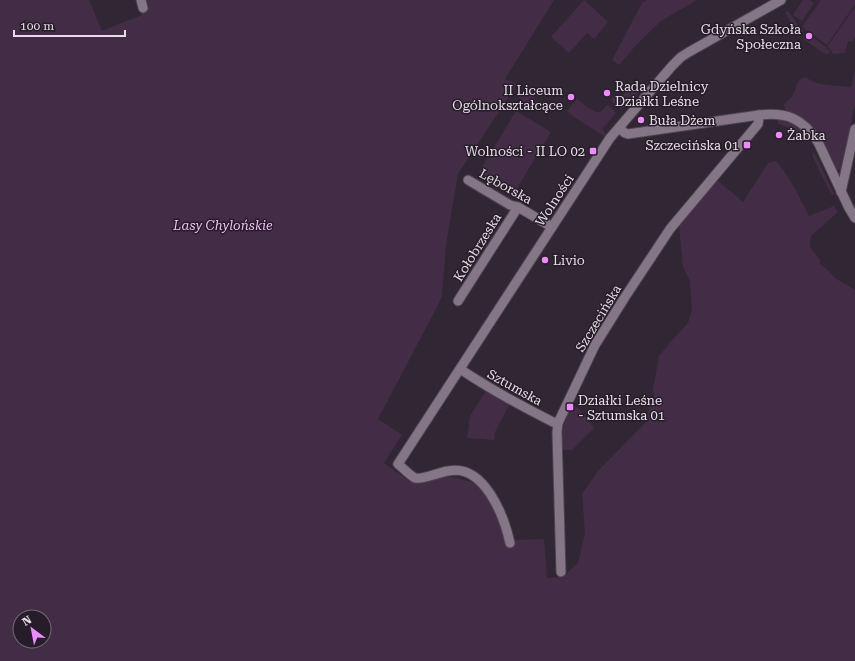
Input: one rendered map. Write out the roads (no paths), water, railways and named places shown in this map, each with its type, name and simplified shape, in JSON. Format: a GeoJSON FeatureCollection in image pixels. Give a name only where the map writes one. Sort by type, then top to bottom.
{"type":"FeatureCollection","features":[{"type":"Feature","properties":{"kind":"street","name":"Wolności"},"geometry":{"type":"LineString","coordinates":[[510,543],[502,516],[488,490],[471,474],[459,470],[450,470],[418,478],[413,476],[398,464],[610,138],[681,57],[781,0]]}},
{"type":"Feature","properties":{"kind":"street"},"geometry":{"type":"LineString","coordinates":[[619,128],[628,134],[759,115],[785,115],[805,126],[818,142],[841,192],[855,218]]}},
{"type":"Feature","properties":{"kind":"street","name":"Szczecińska"},"geometry":{"type":"LineString","coordinates":[[561,572],[558,424],[595,345],[619,305],[670,229],[758,124],[759,115]]}},
{"type":"Feature","properties":{"kind":"street"},"geometry":{"type":"LineString","coordinates":[[841,192],[855,128]]}},
{"type":"Feature","properties":{"kind":"street","name":"Lęborska"},"geometry":{"type":"LineString","coordinates":[[468,180],[510,205],[518,207],[552,227]]}},
{"type":"Feature","properties":{"kind":"street","name":"Kołobrzeska"},"geometry":{"type":"LineString","coordinates":[[458,301],[518,207]]}},
{"type":"Feature","properties":{"kind":"street","name":"Sztumska"},"geometry":{"type":"LineString","coordinates":[[460,369],[512,401],[558,424]]}},
{"type":"Feature","properties":{"kind":"place","name":"Gdyńska Szkoła Społeczna"},"geometry":{"type":"Point","coordinates":[809,36]}},
{"type":"Feature","properties":{"kind":"place","name":"Rada Dzielnicy Działki Leśne"},"geometry":{"type":"Point","coordinates":[607,93]}},
{"type":"Feature","properties":{"kind":"place","name":"II Liceum Ogólnokształcące"},"geometry":{"type":"Point","coordinates":[571,97]}},
{"type":"Feature","properties":{"kind":"place","name":"Buła Dżem"},"geometry":{"type":"Point","coordinates":[641,120]}},
{"type":"Feature","properties":{"kind":"place","name":"Żabka"},"geometry":{"type":"Point","coordinates":[779,135]}},
{"type":"Feature","properties":{"kind":"place","name":"Szczecińska 01"},"geometry":{"type":"Point","coordinates":[747,145]}},
{"type":"Feature","properties":{"kind":"place","name":"Wolności - II LO 02"},"geometry":{"type":"Point","coordinates":[593,151]}},
{"type":"Feature","properties":{"kind":"place","name":"Livio"},"geometry":{"type":"Point","coordinates":[545,260]}},
{"type":"Feature","properties":{"kind":"place","name":"Działki Leśne - Sztumska 01"},"geometry":{"type":"Point","coordinates":[570,407]}},
{"type":"Feature","properties":{"kind":"park label","name":"Lasy Chylońskie"},"geometry":{"type":"Point","coordinates":[223,225]}}]}
